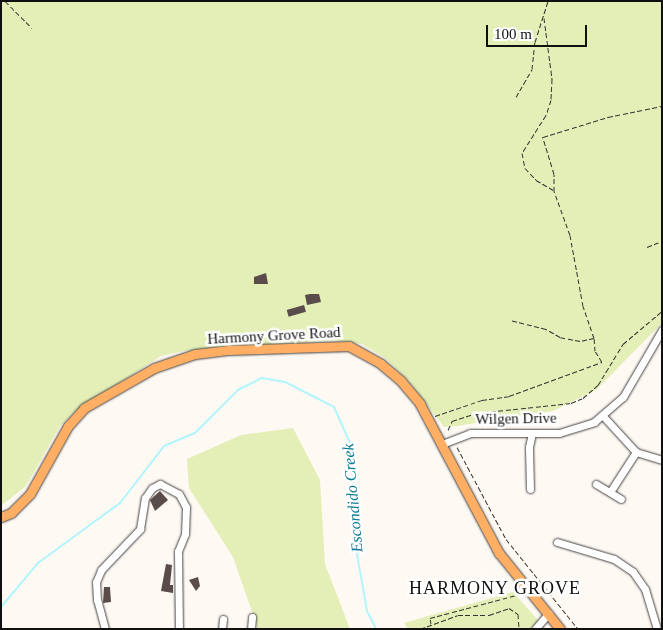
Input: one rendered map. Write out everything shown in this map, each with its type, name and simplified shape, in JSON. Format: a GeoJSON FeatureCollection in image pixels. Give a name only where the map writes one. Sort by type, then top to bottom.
{"type":"FeatureCollection","features":[{"type":"Feature","properties":{"kind":"main road","name":"Harmony Grove Road"},"geometry":{"type":"LineString","coordinates":[[1,517],[11,513],[30,494],[68,426],[84,408],[154,368],[195,354],[349,346],[381,364],[402,381],[428,418],[499,553],[560,629]]}},
{"type":"Feature","properties":{"kind":"street","name":"Wilgen Drive"},"geometry":{"type":"LineString","coordinates":[[442,444],[484,431],[532,433],[573,431],[603,416],[623,397],[662,330]]}},
{"type":"Feature","properties":{"kind":"street"},"geometry":{"type":"LineString","coordinates":[[603,416],[636,452],[662,460]]}},
{"type":"Feature","properties":{"kind":"street"},"geometry":{"type":"LineString","coordinates":[[530,489],[529,447],[532,433]]}},
{"type":"Feature","properties":{"kind":"street"},"geometry":{"type":"LineString","coordinates":[[610,492],[636,452]]}},
{"type":"Feature","properties":{"kind":"street"},"geometry":{"type":"LineString","coordinates":[[105,629],[97,600],[96,582],[101,570],[140,529],[145,498],[152,488],[160,484],[179,494],[186,507],[185,534],[178,551],[179,629]]}},
{"type":"Feature","properties":{"kind":"street"},"geometry":{"type":"LineString","coordinates":[[596,484],[621,499]]}},
{"type":"Feature","properties":{"kind":"street"},"geometry":{"type":"LineString","coordinates":[[557,542],[614,559],[627,566],[645,589],[657,629]]}},
{"type":"Feature","properties":{"kind":"street"},"geometry":{"type":"LineString","coordinates":[[535,629],[549,613]]}},
{"type":"Feature","properties":{"kind":"street"},"geometry":{"type":"LineString","coordinates":[[251,629],[252,617]]}},
{"type":"Feature","properties":{"kind":"street"},"geometry":{"type":"LineString","coordinates":[[222,629],[223,619]]}},
{"type":"Feature","properties":{"kind":"path"},"geometry":{"type":"LineString","coordinates":[[5,1],[32,28]]}},
{"type":"Feature","properties":{"kind":"path"},"geometry":{"type":"LineString","coordinates":[[516,97],[532,68],[535,42],[548,1]]}},
{"type":"Feature","properties":{"kind":"path"},"geometry":{"type":"LineString","coordinates":[[544,18],[552,79],[551,100],[546,115],[522,153],[525,168],[536,180],[554,191]]}},
{"type":"Feature","properties":{"kind":"path"},"geometry":{"type":"LineString","coordinates":[[428,418],[554,382],[602,362],[594,351],[594,338],[584,306],[570,235],[554,191],[554,174],[543,137],[608,117],[662,106]]}},
{"type":"Feature","properties":{"kind":"path"},"geometry":{"type":"LineString","coordinates":[[647,247],[662,241]]}},
{"type":"Feature","properties":{"kind":"path"},"geometry":{"type":"LineString","coordinates":[[448,430],[452,421],[476,413],[571,403],[583,398],[598,385],[623,344],[662,311]]}},
{"type":"Feature","properties":{"kind":"path"},"geometry":{"type":"LineString","coordinates":[[510,320],[546,328],[560,337],[580,341],[594,338]]}},
{"type":"Feature","properties":{"kind":"path"},"geometry":{"type":"LineString","coordinates":[[457,446],[506,539],[578,629]]}},
{"type":"Feature","properties":{"kind":"path"},"geometry":{"type":"LineString","coordinates":[[431,624],[430,618],[520,594]]}},
{"type":"Feature","properties":{"kind":"path"},"geometry":{"type":"LineString","coordinates":[[420,629],[462,614],[489,615],[509,608],[518,614],[519,629]]}},
{"type":"Feature","properties":{"kind":"green space"},"geometry":{"type":"Polygon","coordinates":[[[1,1],[662,1],[662,323],[596,390],[553,411],[444,427],[409,381],[385,358],[362,344],[334,340],[183,351],[161,356],[74,412],[60,426],[26,486],[1,506],[1,1]]]}},
{"type":"Feature","properties":{"kind":"green space"},"geometry":{"type":"Polygon","coordinates":[[[293,428],[320,480],[325,564],[350,629],[258,629],[233,557],[189,488],[187,459],[241,435],[293,428]]]}},
{"type":"Feature","properties":{"kind":"green space"},"geometry":{"type":"Polygon","coordinates":[[[513,592],[546,629],[408,629],[404,623],[513,592]]]}},
{"type":"Feature","properties":{"kind":"building"},"geometry":{"type":"Polygon","coordinates":[[[266,273],[268,284],[254,284],[254,277],[266,273]]]}},
{"type":"Feature","properties":{"kind":"building"},"geometry":{"type":"Polygon","coordinates":[[[319,294],[321,302],[307,305],[305,295],[319,294]]]}},
{"type":"Feature","properties":{"kind":"building"},"geometry":{"type":"Polygon","coordinates":[[[304,305],[306,312],[289,317],[287,310],[304,305]]]}},
{"type":"Feature","properties":{"kind":"building"},"geometry":{"type":"Polygon","coordinates":[[[160,491],[168,500],[155,511],[150,500],[160,491]]]}},
{"type":"Feature","properties":{"kind":"building"},"geometry":{"type":"Polygon","coordinates":[[[166,564],[172,565],[170,585],[173,585],[173,593],[161,591],[166,564]]]}},
{"type":"Feature","properties":{"kind":"building"},"geometry":{"type":"Polygon","coordinates":[[[198,577],[200,586],[196,591],[189,580],[198,577]]]}},
{"type":"Feature","properties":{"kind":"building"},"geometry":{"type":"Polygon","coordinates":[[[104,587],[110,587],[111,602],[103,603],[104,587]]]}},
{"type":"Feature","properties":{"kind":"waterway","name":"Escondido Creek"},"geometry":{"type":"LineString","coordinates":[[1,607],[38,563],[120,503],[164,446],[195,433],[238,390],[262,378],[285,382],[334,407],[351,445],[357,554],[367,611],[376,629]]}},
{"type":"Feature","properties":{"kind":"district","name":"HARMONY GROVE"},"geometry":{"type":"Point","coordinates":[495,588]}}]}
